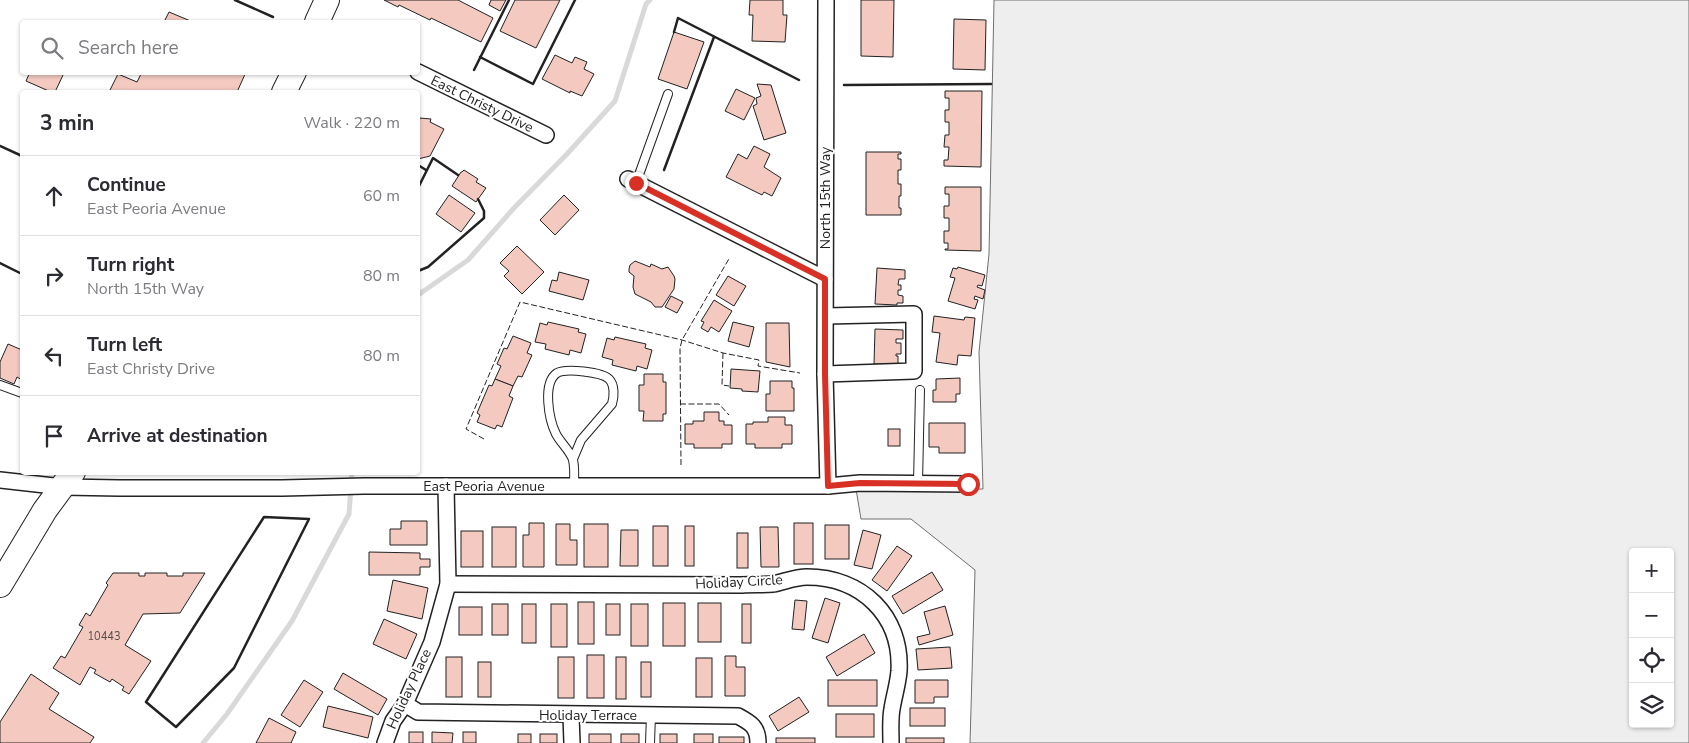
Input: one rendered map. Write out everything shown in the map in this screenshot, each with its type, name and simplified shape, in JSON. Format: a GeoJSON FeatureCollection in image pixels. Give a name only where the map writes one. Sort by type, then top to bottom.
{"type":"FeatureCollection","features":[{"type":"Feature","properties":{"kind":"main road"},"geometry":{"type":"LineString","coordinates":[[319,20],[328,0]]}},
{"type":"Feature","properties":{"kind":"main road"},"geometry":{"type":"LineString","coordinates":[[285,90],[292,75]]}},
{"type":"Feature","properties":{"kind":"main road"},"geometry":{"type":"LineString","coordinates":[[0,585],[45,510],[68,480]]}},
{"type":"Feature","properties":{"kind":"street","name":"North 15th Way"},"geometry":{"type":"LineString","coordinates":[[826,0],[825,374],[828,486]]}},
{"type":"Feature","properties":{"kind":"street","name":"East Christy Drive"},"geometry":{"type":"LineString","coordinates":[[420,73],[546,135]]}},
{"type":"Feature","properties":{"kind":"street"},"geometry":{"type":"LineString","coordinates":[[632,181],[825,279]]}},
{"type":"Feature","properties":{"kind":"street"},"geometry":{"type":"LineString","coordinates":[[825,374],[914,371],[914,314],[826,316]]}},
{"type":"Feature","properties":{"kind":"street","name":"East Peoria Avenue"},"geometry":{"type":"LineString","coordinates":[[0,480],[68,480],[282,488],[828,486],[860,483],[968,484]]}},
{"type":"Feature","properties":{"kind":"street","name":"Holiday Place"},"geometry":{"type":"LineString","coordinates":[[385,743],[393,721],[405,704],[432,642],[448,584],[446,486]]}},
{"type":"Feature","properties":{"kind":"street","name":"Holiday Circle"},"geometry":{"type":"LineString","coordinates":[[448,584],[742,585],[772,584],[804,577],[829,578],[849,585],[869,596],[881,609],[890,625],[898,647],[899,670],[897,692],[892,710],[891,743]]}},
{"type":"Feature","properties":{"kind":"street","name":"Holiday Terrace"},"geometry":{"type":"LineString","coordinates":[[405,704],[418,712],[738,716],[752,723],[758,736],[758,743]]}},
{"type":"Feature","properties":{"kind":"street"},"geometry":{"type":"LineString","coordinates":[[571,715],[572,743]]}},
{"type":"Feature","properties":{"kind":"lane"},"geometry":{"type":"LineString","coordinates":[[632,181],[668,94]]}},
{"type":"Feature","properties":{"kind":"lane"},"geometry":{"type":"LineString","coordinates":[[573,459],[556,434],[551,421],[548,387],[551,379],[562,371],[573,370],[606,376],[613,385],[612,404],[581,440],[573,459],[574,487]]}},
{"type":"Feature","properties":{"kind":"lane"},"geometry":{"type":"LineString","coordinates":[[0,385],[20,392]]}},
{"type":"Feature","properties":{"kind":"lane"},"geometry":{"type":"LineString","coordinates":[[918,483],[920,390]]}},
{"type":"Feature","properties":{"kind":"lane"},"geometry":{"type":"LineString","coordinates":[[650,743],[651,715]]}},
{"type":"Feature","properties":{"kind":"shaded area"},"geometry":{"type":"Polygon","coordinates":[[[994,0],[1689,0],[1689,743],[970,743],[975,570],[911,519],[861,519],[856,489],[983,489],[979,352],[989,254],[994,0]]]}},
{"type":"Feature","properties":{"kind":"building"},"geometry":{"type":"Polygon","coordinates":[[[384,0],[458,0],[493,18],[481,42],[431,18],[430,20],[384,0]]]}},
{"type":"Feature","properties":{"kind":"building"},"geometry":{"type":"Polygon","coordinates":[[[491,0],[506,0],[500,11],[489,5],[491,0]]]}},
{"type":"Feature","properties":{"kind":"building"},"geometry":{"type":"Polygon","coordinates":[[[515,0],[560,0],[536,48],[500,31],[515,0]]]}},
{"type":"Feature","properties":{"kind":"building"},"geometry":{"type":"Polygon","coordinates":[[[750,0],[783,0],[783,15],[787,15],[785,42],[752,41],[753,15],[749,15],[750,0]]]}},
{"type":"Feature","properties":{"kind":"building"},"geometry":{"type":"Polygon","coordinates":[[[861,0],[894,0],[893,57],[861,56],[861,0]]]}},
{"type":"Feature","properties":{"kind":"building"},"geometry":{"type":"Polygon","coordinates":[[[169,12],[188,20],[165,20],[169,12]]]}},
{"type":"Feature","properties":{"kind":"building"},"geometry":{"type":"Polygon","coordinates":[[[954,19],[986,20],[985,70],[953,69],[954,19]]]}},
{"type":"Feature","properties":{"kind":"building"},"geometry":{"type":"Polygon","coordinates":[[[674,32],[704,42],[687,89],[658,79],[674,32]]]}},
{"type":"Feature","properties":{"kind":"building"},"geometry":{"type":"Polygon","coordinates":[[[555,55],[572,63],[575,57],[587,62],[584,69],[594,74],[582,96],[570,91],[570,93],[542,79],[555,55]]]}},
{"type":"Feature","properties":{"kind":"building"},"geometry":{"type":"Polygon","coordinates":[[[29,75],[63,75],[56,90],[46,90],[26,81],[29,75]]]}},
{"type":"Feature","properties":{"kind":"building"},"geometry":{"type":"Polygon","coordinates":[[[118,75],[137,82],[140,75],[245,75],[238,90],[110,90],[118,75]]]}},
{"type":"Feature","properties":{"kind":"building"},"geometry":{"type":"Polygon","coordinates":[[[757,84],[771,85],[786,133],[764,140],[753,106],[757,104],[756,98],[761,96],[757,84]]]}},
{"type":"Feature","properties":{"kind":"building"},"geometry":{"type":"Polygon","coordinates":[[[736,89],[755,98],[744,120],[725,111],[736,89]]]}},
{"type":"Feature","properties":{"kind":"building"},"geometry":{"type":"Polygon","coordinates":[[[945,91],[982,91],[981,167],[944,166],[944,160],[948,160],[949,147],[944,147],[945,135],[949,135],[949,122],[945,122],[945,110],[949,110],[949,98],[945,98],[945,91]]]}},
{"type":"Feature","properties":{"kind":"building"},"geometry":{"type":"Polygon","coordinates":[[[420,118],[431,119],[430,122],[444,129],[430,156],[420,158],[420,118]]]}},
{"type":"Feature","properties":{"kind":"building"},"geometry":{"type":"Polygon","coordinates":[[[754,146],[770,154],[764,167],[781,178],[772,196],[764,192],[762,195],[726,177],[738,154],[747,159],[754,146]]]}},
{"type":"Feature","properties":{"kind":"building"},"geometry":{"type":"Polygon","coordinates":[[[866,152],[901,152],[901,154],[898,154],[898,159],[901,159],[901,170],[898,170],[898,184],[901,184],[899,208],[901,208],[901,215],[866,215],[866,152]]]}},
{"type":"Feature","properties":{"kind":"building"},"geometry":{"type":"Polygon","coordinates":[[[464,170],[478,179],[476,182],[486,188],[476,202],[452,186],[464,170]]]}},
{"type":"Feature","properties":{"kind":"building"},"geometry":{"type":"Polygon","coordinates":[[[945,187],[981,187],[981,251],[945,250],[948,249],[948,243],[944,243],[944,231],[949,231],[949,218],[944,218],[944,206],[949,206],[949,194],[945,194],[945,187]]]}},
{"type":"Feature","properties":{"kind":"building"},"geometry":{"type":"Polygon","coordinates":[[[449,195],[475,213],[461,232],[436,214],[449,195]]]}},
{"type":"Feature","properties":{"kind":"building"},"geometry":{"type":"Polygon","coordinates":[[[564,195],[579,210],[555,235],[540,220],[564,195]]]}},
{"type":"Feature","properties":{"kind":"building"},"geometry":{"type":"Polygon","coordinates":[[[517,246],[544,272],[522,294],[504,276],[509,271],[500,263],[517,246]]]}},
{"type":"Feature","properties":{"kind":"building"},"geometry":{"type":"Polygon","coordinates":[[[635,261],[650,267],[651,264],[662,269],[668,267],[674,276],[674,289],[662,307],[655,307],[651,302],[635,294],[633,287],[634,276],[629,272],[629,269],[630,265],[635,261]]]}},
{"type":"Feature","properties":{"kind":"building"},"geometry":{"type":"Polygon","coordinates":[[[958,267],[985,275],[982,286],[978,285],[977,287],[985,290],[983,299],[975,296],[974,299],[978,300],[975,309],[948,301],[955,278],[950,277],[953,268],[957,269],[958,267]]]}},
{"type":"Feature","properties":{"kind":"building"},"geometry":{"type":"Polygon","coordinates":[[[877,268],[905,270],[905,279],[899,279],[898,285],[901,285],[898,295],[903,296],[903,303],[897,303],[897,305],[875,304],[877,268]]]}},
{"type":"Feature","properties":{"kind":"building"},"geometry":{"type":"Polygon","coordinates":[[[559,272],[589,280],[583,300],[549,291],[552,280],[557,281],[559,272]]]}},
{"type":"Feature","properties":{"kind":"building"},"geometry":{"type":"Polygon","coordinates":[[[728,276],[746,286],[734,306],[716,295],[728,276]]]}},
{"type":"Feature","properties":{"kind":"building"},"geometry":{"type":"Polygon","coordinates":[[[671,296],[683,302],[677,313],[665,307],[671,296]]]}},
{"type":"Feature","properties":{"kind":"building"},"geometry":{"type":"Polygon","coordinates":[[[714,300],[732,311],[719,332],[711,327],[708,332],[701,328],[704,322],[701,321],[714,300]]]}},
{"type":"Feature","properties":{"kind":"building"},"geometry":{"type":"Polygon","coordinates":[[[934,316],[964,320],[965,317],[975,318],[971,356],[958,355],[957,365],[936,362],[940,333],[932,332],[934,316]]]}},
{"type":"Feature","properties":{"kind":"building"},"geometry":{"type":"Polygon","coordinates":[[[548,322],[579,329],[578,332],[586,334],[581,353],[570,350],[569,355],[545,349],[546,344],[535,342],[540,323],[547,325],[548,322]]]}},
{"type":"Feature","properties":{"kind":"building"},"geometry":{"type":"Polygon","coordinates":[[[733,322],[754,327],[749,347],[728,341],[733,322]]]}},
{"type":"Feature","properties":{"kind":"building"},"geometry":{"type":"Polygon","coordinates":[[[766,323],[789,323],[790,367],[766,362],[766,323]]]}},
{"type":"Feature","properties":{"kind":"building"},"geometry":{"type":"Polygon","coordinates":[[[875,329],[903,330],[903,339],[896,339],[896,343],[901,343],[901,354],[896,354],[898,356],[898,364],[874,364],[875,329]]]}},
{"type":"Feature","properties":{"kind":"building"},"geometry":{"type":"Polygon","coordinates":[[[513,336],[531,343],[527,353],[532,355],[522,377],[518,376],[513,386],[495,379],[501,366],[497,364],[504,348],[507,349],[513,336]]]}},
{"type":"Feature","properties":{"kind":"building"},"geometry":{"type":"Polygon","coordinates":[[[615,337],[646,344],[645,348],[652,350],[647,369],[637,366],[636,371],[612,365],[613,360],[602,357],[607,338],[614,340],[615,337]]]}},
{"type":"Feature","properties":{"kind":"building"},"geometry":{"type":"Polygon","coordinates":[[[8,344],[20,349],[20,379],[17,377],[14,384],[0,378],[0,362],[8,344]]]}},
{"type":"Feature","properties":{"kind":"building"},"geometry":{"type":"Polygon","coordinates":[[[731,369],[760,371],[758,392],[730,388],[731,369]]]}},
{"type":"Feature","properties":{"kind":"building"},"geometry":{"type":"Polygon","coordinates":[[[644,374],[663,374],[663,382],[666,382],[666,414],[663,414],[663,421],[643,421],[644,411],[639,411],[639,385],[644,385],[644,374]]]}},
{"type":"Feature","properties":{"kind":"building"},"geometry":{"type":"Polygon","coordinates":[[[960,378],[960,394],[956,394],[956,402],[933,402],[933,390],[936,390],[936,379],[960,378]]]}},
{"type":"Feature","properties":{"kind":"building"},"geometry":{"type":"Polygon","coordinates":[[[495,379],[513,386],[509,396],[513,398],[502,427],[497,425],[495,429],[477,422],[480,415],[477,413],[489,385],[492,386],[495,379]]]}},
{"type":"Feature","properties":{"kind":"building"},"geometry":{"type":"Polygon","coordinates":[[[770,381],[792,381],[792,388],[794,388],[794,411],[766,411],[766,394],[770,394],[770,381]]]}},
{"type":"Feature","properties":{"kind":"building"},"geometry":{"type":"Polygon","coordinates":[[[704,412],[719,412],[719,421],[724,421],[724,425],[732,425],[732,444],[722,444],[722,448],[694,448],[694,444],[685,444],[685,424],[693,424],[693,421],[704,421],[704,412]]]}},
{"type":"Feature","properties":{"kind":"building"},"geometry":{"type":"Polygon","coordinates":[[[768,417],[785,417],[785,425],[792,425],[792,444],[782,444],[782,448],[755,448],[755,444],[746,444],[746,424],[768,422],[768,417]]]}},
{"type":"Feature","properties":{"kind":"building"},"geometry":{"type":"Polygon","coordinates":[[[929,423],[965,423],[965,453],[939,453],[939,447],[929,447],[929,423]]]}},
{"type":"Feature","properties":{"kind":"building"},"geometry":{"type":"Polygon","coordinates":[[[888,429],[900,429],[900,446],[888,446],[888,429]]]}},
{"type":"Feature","properties":{"kind":"building"},"geometry":{"type":"Polygon","coordinates":[[[401,521],[427,521],[427,545],[390,545],[390,529],[401,529],[401,521]]]}},
{"type":"Feature","properties":{"kind":"building"},"geometry":{"type":"Polygon","coordinates":[[[529,523],[544,523],[544,567],[523,567],[523,535],[529,535],[529,523]]]}},
{"type":"Feature","properties":{"kind":"building"},"geometry":{"type":"Polygon","coordinates":[[[794,523],[813,523],[813,564],[794,564],[794,523]]]}},
{"type":"Feature","properties":{"kind":"building"},"geometry":{"type":"Polygon","coordinates":[[[556,524],[570,524],[570,540],[577,540],[577,565],[556,565],[556,524]]]}},
{"type":"Feature","properties":{"kind":"building"},"geometry":{"type":"Polygon","coordinates":[[[584,524],[608,524],[608,567],[584,567],[584,524]]]}},
{"type":"Feature","properties":{"kind":"building"},"geometry":{"type":"Polygon","coordinates":[[[825,525],[849,525],[849,559],[825,559],[825,525]]]}},
{"type":"Feature","properties":{"kind":"building"},"geometry":{"type":"Polygon","coordinates":[[[653,526],[668,526],[668,566],[653,566],[653,526]]]}},
{"type":"Feature","properties":{"kind":"building"},"geometry":{"type":"Polygon","coordinates":[[[685,526],[694,526],[694,566],[685,566],[685,526]]]}},
{"type":"Feature","properties":{"kind":"building"},"geometry":{"type":"Polygon","coordinates":[[[492,527],[516,527],[516,567],[492,567],[492,527]]]}},
{"type":"Feature","properties":{"kind":"building"},"geometry":{"type":"Polygon","coordinates":[[[760,527],[778,527],[779,567],[761,567],[760,527]]]}},
{"type":"Feature","properties":{"kind":"building"},"geometry":{"type":"Polygon","coordinates":[[[621,530],[638,530],[638,566],[620,566],[621,530]]]}},
{"type":"Feature","properties":{"kind":"building"},"geometry":{"type":"Polygon","coordinates":[[[863,530],[881,535],[872,569],[854,565],[863,530]]]}},
{"type":"Feature","properties":{"kind":"building"},"geometry":{"type":"Polygon","coordinates":[[[461,531],[483,531],[483,567],[461,567],[461,531]]]}},
{"type":"Feature","properties":{"kind":"building"},"geometry":{"type":"Polygon","coordinates":[[[737,533],[748,533],[748,568],[737,568],[737,533]]]}},
{"type":"Feature","properties":{"kind":"building"},"geometry":{"type":"Polygon","coordinates":[[[897,546],[912,556],[887,591],[872,580],[897,546]]]}},
{"type":"Feature","properties":{"kind":"building"},"geometry":{"type":"Polygon","coordinates":[[[369,552],[420,553],[420,559],[430,559],[430,567],[420,567],[420,575],[369,575],[369,552]]]}},
{"type":"Feature","properties":{"kind":"building"},"geometry":{"type":"Polygon","coordinates":[[[932,572],[943,590],[903,614],[892,596],[932,572]]]}},
{"type":"Feature","properties":{"kind":"building"},"geometry":{"type":"Polygon","coordinates":[[[113,573],[139,573],[139,576],[145,576],[145,573],[167,573],[167,576],[183,576],[183,573],[205,573],[180,613],[143,614],[125,645],[151,661],[129,694],[122,690],[124,687],[112,679],[110,682],[94,673],[96,670],[90,667],[80,685],[53,668],[61,656],[65,658],[83,627],[79,625],[86,613],[90,616],[113,573]]]}},
{"type":"Feature","properties":{"kind":"building"},"geometry":{"type":"Polygon","coordinates":[[[393,580],[428,588],[422,619],[387,611],[393,580]]]}},
{"type":"Feature","properties":{"kind":"building"},"geometry":{"type":"Polygon","coordinates":[[[825,598],[840,603],[828,643],[812,638],[825,598]]]}},
{"type":"Feature","properties":{"kind":"building"},"geometry":{"type":"Polygon","coordinates":[[[795,600],[807,601],[804,630],[792,629],[795,600]]]}},
{"type":"Feature","properties":{"kind":"building"},"geometry":{"type":"Polygon","coordinates":[[[578,602],[594,602],[594,644],[578,644],[578,602]]]}},
{"type":"Feature","properties":{"kind":"building"},"geometry":{"type":"Polygon","coordinates":[[[663,603],[685,603],[685,646],[663,646],[663,603]]]}},
{"type":"Feature","properties":{"kind":"building"},"geometry":{"type":"Polygon","coordinates":[[[698,603],[721,603],[721,642],[698,642],[698,603]]]}},
{"type":"Feature","properties":{"kind":"building"},"geometry":{"type":"Polygon","coordinates":[[[492,604],[508,604],[508,635],[492,635],[492,604]]]}},
{"type":"Feature","properties":{"kind":"building"},"geometry":{"type":"Polygon","coordinates":[[[522,604],[536,604],[536,643],[522,643],[522,604]]]}},
{"type":"Feature","properties":{"kind":"building"},"geometry":{"type":"Polygon","coordinates":[[[551,604],[567,604],[567,647],[551,647],[551,604]]]}},
{"type":"Feature","properties":{"kind":"building"},"geometry":{"type":"Polygon","coordinates":[[[606,604],[620,604],[620,635],[606,635],[606,604]]]}},
{"type":"Feature","properties":{"kind":"building"},"geometry":{"type":"Polygon","coordinates":[[[631,604],[648,604],[648,646],[631,646],[631,604]]]}},
{"type":"Feature","properties":{"kind":"building"},"geometry":{"type":"Polygon","coordinates":[[[742,604],[751,604],[751,643],[742,643],[742,604]]]}},
{"type":"Feature","properties":{"kind":"building"},"geometry":{"type":"Polygon","coordinates":[[[945,606],[953,635],[919,645],[917,637],[930,634],[924,612],[945,606]]]}},
{"type":"Feature","properties":{"kind":"building"},"geometry":{"type":"Polygon","coordinates":[[[459,607],[482,607],[482,635],[459,635],[459,607]]]}},
{"type":"Feature","properties":{"kind":"building"},"geometry":{"type":"Polygon","coordinates":[[[384,619],[417,634],[406,659],[373,644],[384,619]]]}},
{"type":"Feature","properties":{"kind":"building"},"geometry":{"type":"Polygon","coordinates":[[[864,634],[875,653],[837,676],[826,657],[864,634]]]}},
{"type":"Feature","properties":{"kind":"building"},"geometry":{"type":"Polygon","coordinates":[[[950,647],[952,668],[918,670],[916,649],[950,647]]]}},
{"type":"Feature","properties":{"kind":"building"},"geometry":{"type":"Polygon","coordinates":[[[587,655],[604,655],[604,698],[587,698],[587,655]]]}},
{"type":"Feature","properties":{"kind":"building"},"geometry":{"type":"Polygon","coordinates":[[[725,656],[736,656],[736,667],[745,667],[745,696],[725,696],[725,656]]]}},
{"type":"Feature","properties":{"kind":"building"},"geometry":{"type":"Polygon","coordinates":[[[446,657],[462,657],[462,697],[446,697],[446,657]]]}},
{"type":"Feature","properties":{"kind":"building"},"geometry":{"type":"Polygon","coordinates":[[[558,657],[574,657],[574,698],[558,698],[558,657]]]}},
{"type":"Feature","properties":{"kind":"building"},"geometry":{"type":"Polygon","coordinates":[[[616,657],[626,657],[626,699],[616,699],[616,657]]]}},
{"type":"Feature","properties":{"kind":"building"},"geometry":{"type":"Polygon","coordinates":[[[696,658],[712,658],[712,697],[696,697],[696,658]]]}},
{"type":"Feature","properties":{"kind":"building"},"geometry":{"type":"Polygon","coordinates":[[[478,662],[491,662],[491,697],[478,697],[478,662]]]}},
{"type":"Feature","properties":{"kind":"building"},"geometry":{"type":"Polygon","coordinates":[[[641,662],[651,662],[651,697],[641,697],[641,662]]]}},
{"type":"Feature","properties":{"kind":"building"},"geometry":{"type":"Polygon","coordinates":[[[343,673],[387,699],[378,715],[334,689],[343,673]]]}},
{"type":"Feature","properties":{"kind":"building"},"geometry":{"type":"Polygon","coordinates":[[[31,674],[59,693],[49,709],[94,737],[90,743],[0,743],[0,722],[31,674]]]}},
{"type":"Feature","properties":{"kind":"building"},"geometry":{"type":"Polygon","coordinates":[[[304,680],[323,692],[300,727],[281,715],[304,680]]]}},
{"type":"Feature","properties":{"kind":"building"},"geometry":{"type":"Polygon","coordinates":[[[828,680],[877,680],[877,706],[828,706],[828,680]]]}},
{"type":"Feature","properties":{"kind":"building"},"geometry":{"type":"Polygon","coordinates":[[[915,680],[948,680],[948,697],[934,697],[934,703],[915,703],[915,680]]]}},
{"type":"Feature","properties":{"kind":"building"},"geometry":{"type":"Polygon","coordinates":[[[799,697],[809,712],[778,731],[769,716],[799,697]]]}},
{"type":"Feature","properties":{"kind":"building"},"geometry":{"type":"Polygon","coordinates":[[[328,706],[373,717],[368,738],[323,727],[328,706]]]}},
{"type":"Feature","properties":{"kind":"building"},"geometry":{"type":"Polygon","coordinates":[[[910,708],[945,708],[945,726],[910,726],[910,708]]]}},
{"type":"Feature","properties":{"kind":"building"},"geometry":{"type":"Polygon","coordinates":[[[836,714],[874,714],[874,737],[836,737],[836,714]]]}},
{"type":"Feature","properties":{"kind":"building"},"geometry":{"type":"Polygon","coordinates":[[[269,718],[296,732],[291,743],[256,743],[269,718]]]}},
{"type":"Feature","properties":{"kind":"building"},"geometry":{"type":"Polygon","coordinates":[[[409,732],[423,732],[423,743],[409,743],[409,732]]]}},
{"type":"Feature","properties":{"kind":"building"},"geometry":{"type":"Polygon","coordinates":[[[432,732],[453,733],[452,743],[432,743],[432,732]]]}},
{"type":"Feature","properties":{"kind":"building"},"geometry":{"type":"Polygon","coordinates":[[[463,732],[476,732],[476,743],[463,743],[463,732]]]}},
{"type":"Feature","properties":{"kind":"building"},"geometry":{"type":"Polygon","coordinates":[[[518,734],[531,734],[531,743],[518,743],[518,734]]]}},
{"type":"Feature","properties":{"kind":"building"},"geometry":{"type":"Polygon","coordinates":[[[540,734],[557,734],[557,743],[540,743],[540,734]]]}},
{"type":"Feature","properties":{"kind":"building"},"geometry":{"type":"Polygon","coordinates":[[[589,734],[611,734],[611,743],[589,743],[589,734]]]}},
{"type":"Feature","properties":{"kind":"building"},"geometry":{"type":"Polygon","coordinates":[[[621,734],[639,734],[639,743],[621,743],[621,734]]]}},
{"type":"Feature","properties":{"kind":"building"},"geometry":{"type":"Polygon","coordinates":[[[660,734],[677,734],[677,743],[660,743],[660,734]]]}},
{"type":"Feature","properties":{"kind":"building"},"geometry":{"type":"Polygon","coordinates":[[[694,734],[713,734],[713,743],[694,743],[694,734]]]}},
{"type":"Feature","properties":{"kind":"building"},"geometry":{"type":"Polygon","coordinates":[[[719,737],[744,737],[744,743],[719,743],[719,737]]]}},
{"type":"Feature","properties":{"kind":"building"},"geometry":{"type":"Polygon","coordinates":[[[776,738],[815,738],[815,743],[776,743],[776,738]]]}},
{"type":"Feature","properties":{"kind":"building"},"geometry":{"type":"Polygon","coordinates":[[[906,738],[944,738],[944,743],[906,743],[906,738]]]}},
{"type":"Feature","properties":{"kind":"waterway"},"geometry":{"type":"LineString","coordinates":[[420,294],[468,260],[514,208],[615,101],[646,4],[650,0]]}},
{"type":"Feature","properties":{"kind":"waterway"},"geometry":{"type":"LineString","coordinates":[[203,743],[227,714],[292,621],[349,514],[352,475]]}},
{"type":"Feature","properties":{"kind":"fence"},"geometry":{"type":"LineString","coordinates":[[681,465],[680,348],[682,340],[730,257]]}},
{"type":"Feature","properties":{"kind":"fence"},"geometry":{"type":"LineString","coordinates":[[484,439],[466,429],[520,302],[682,340],[723,353],[759,360],[758,366],[800,373]]}},
{"type":"Feature","properties":{"kind":"fence"},"geometry":{"type":"LineString","coordinates":[[723,353],[722,385],[729,386]]}},
{"type":"Feature","properties":{"kind":"fence"},"geometry":{"type":"LineString","coordinates":[[680,404],[719,404],[729,415]]}},
{"type":"Feature","properties":{"kind":"wall"},"geometry":{"type":"LineString","coordinates":[[235,0],[273,17]]}},
{"type":"Feature","properties":{"kind":"wall"},"geometry":{"type":"LineString","coordinates":[[474,70],[509,0]]}},
{"type":"Feature","properties":{"kind":"wall"},"geometry":{"type":"LineString","coordinates":[[480,57],[533,84],[575,0]]}},
{"type":"Feature","properties":{"kind":"wall"},"geometry":{"type":"LineString","coordinates":[[674,32],[678,18],[799,80]]}},
{"type":"Feature","properties":{"kind":"wall"},"geometry":{"type":"LineString","coordinates":[[664,170],[714,37]]}},
{"type":"Feature","properties":{"kind":"wall"},"geometry":{"type":"LineString","coordinates":[[844,85],[991,84]]}},
{"type":"Feature","properties":{"kind":"wall"},"geometry":{"type":"LineString","coordinates":[[0,146],[20,155]]}},
{"type":"Feature","properties":{"kind":"wall"},"geometry":{"type":"LineString","coordinates":[[420,184],[433,158],[458,175]]}},
{"type":"Feature","properties":{"kind":"wall"},"geometry":{"type":"LineString","coordinates":[[420,166],[426,170]]}},
{"type":"Feature","properties":{"kind":"wall"},"geometry":{"type":"LineString","coordinates":[[420,270],[428,267],[484,218],[484,211],[478,199]]}},
{"type":"Feature","properties":{"kind":"wall"},"geometry":{"type":"LineString","coordinates":[[0,263],[20,273]]}},
{"type":"Feature","properties":{"kind":"wall"},"geometry":{"type":"LineString","coordinates":[[264,517],[309,519],[234,668],[176,727],[146,702],[264,517]]}},
{"type":"Feature","properties":{"kind":"route"},"geometry":{"type":"LineString","coordinates":[[636,183],[825,279],[828,486],[860,483],[968,484]]}}]}
